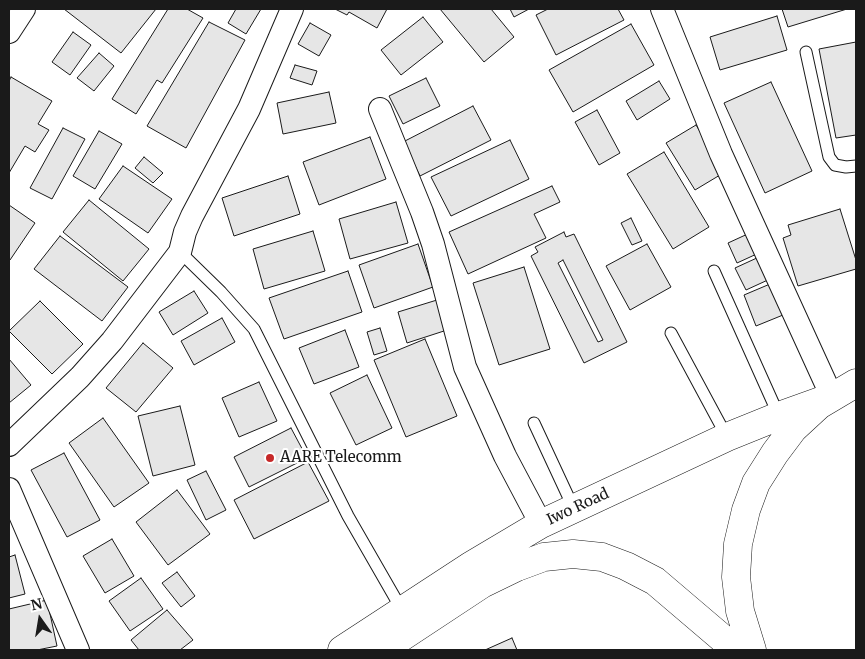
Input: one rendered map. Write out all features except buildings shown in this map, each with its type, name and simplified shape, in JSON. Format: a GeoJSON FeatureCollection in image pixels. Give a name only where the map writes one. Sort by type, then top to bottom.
{"type":"FeatureCollection","features":[{"type":"Feature","properties":{"kind":"highway"},"geometry":{"type":"LineString","coordinates":[[752,650],[740,611],[736,577],[738,544],[746,510],[756,483],[789,435],[819,405],[856,383]]}},
{"type":"Feature","properties":{"kind":"highway","name":"Iwo Road"},"geometry":{"type":"LineString","coordinates":[[342,650],[472,565],[541,524],[727,437],[832,397]]}},
{"type":"Feature","properties":{"kind":"highway"},"geometry":{"type":"LineString","coordinates":[[382,650],[482,584],[517,567],[544,557],[573,554],[602,557],[626,566],[655,581],[736,650]]}},
{"type":"Feature","properties":{"kind":"street"},"geometry":{"type":"LineString","coordinates":[[9,32],[24,9]]}},
{"type":"Feature","properties":{"kind":"street"},"geometry":{"type":"LineString","coordinates":[[9,445],[80,377],[112,341],[180,252],[185,232],[192,216],[249,110],[292,9]]}},
{"type":"Feature","properties":{"kind":"street"},"geometry":{"type":"LineString","coordinates":[[662,9],[722,154],[832,397]]}},
{"type":"Feature","properties":{"kind":"street"},"geometry":{"type":"LineString","coordinates":[[380,109],[433,244],[466,367],[504,456],[541,524]]}},
{"type":"Feature","properties":{"kind":"street"},"geometry":{"type":"LineString","coordinates":[[9,489],[78,650]]}},
{"type":"Feature","properties":{"kind":"lane"},"geometry":{"type":"LineString","coordinates":[[806,52],[829,157],[835,165],[856,166]]}},
{"type":"Feature","properties":{"kind":"lane"},"geometry":{"type":"LineString","coordinates":[[180,252],[221,292],[254,329],[279,375],[348,516],[402,610]]}},
{"type":"Feature","properties":{"kind":"lane"},"geometry":{"type":"LineString","coordinates":[[714,271],[779,416]]}},
{"type":"Feature","properties":{"kind":"lane"},"geometry":{"type":"LineString","coordinates":[[672,333],[727,437]]}},
{"type":"Feature","properties":{"kind":"lane"},"geometry":{"type":"LineString","coordinates":[[534,423],[574,509]]}},
{"type":"Feature","properties":{"kind":"place","name":"AARE Telecomm"},"geometry":{"type":"Point","coordinates":[270,458]}}]}
